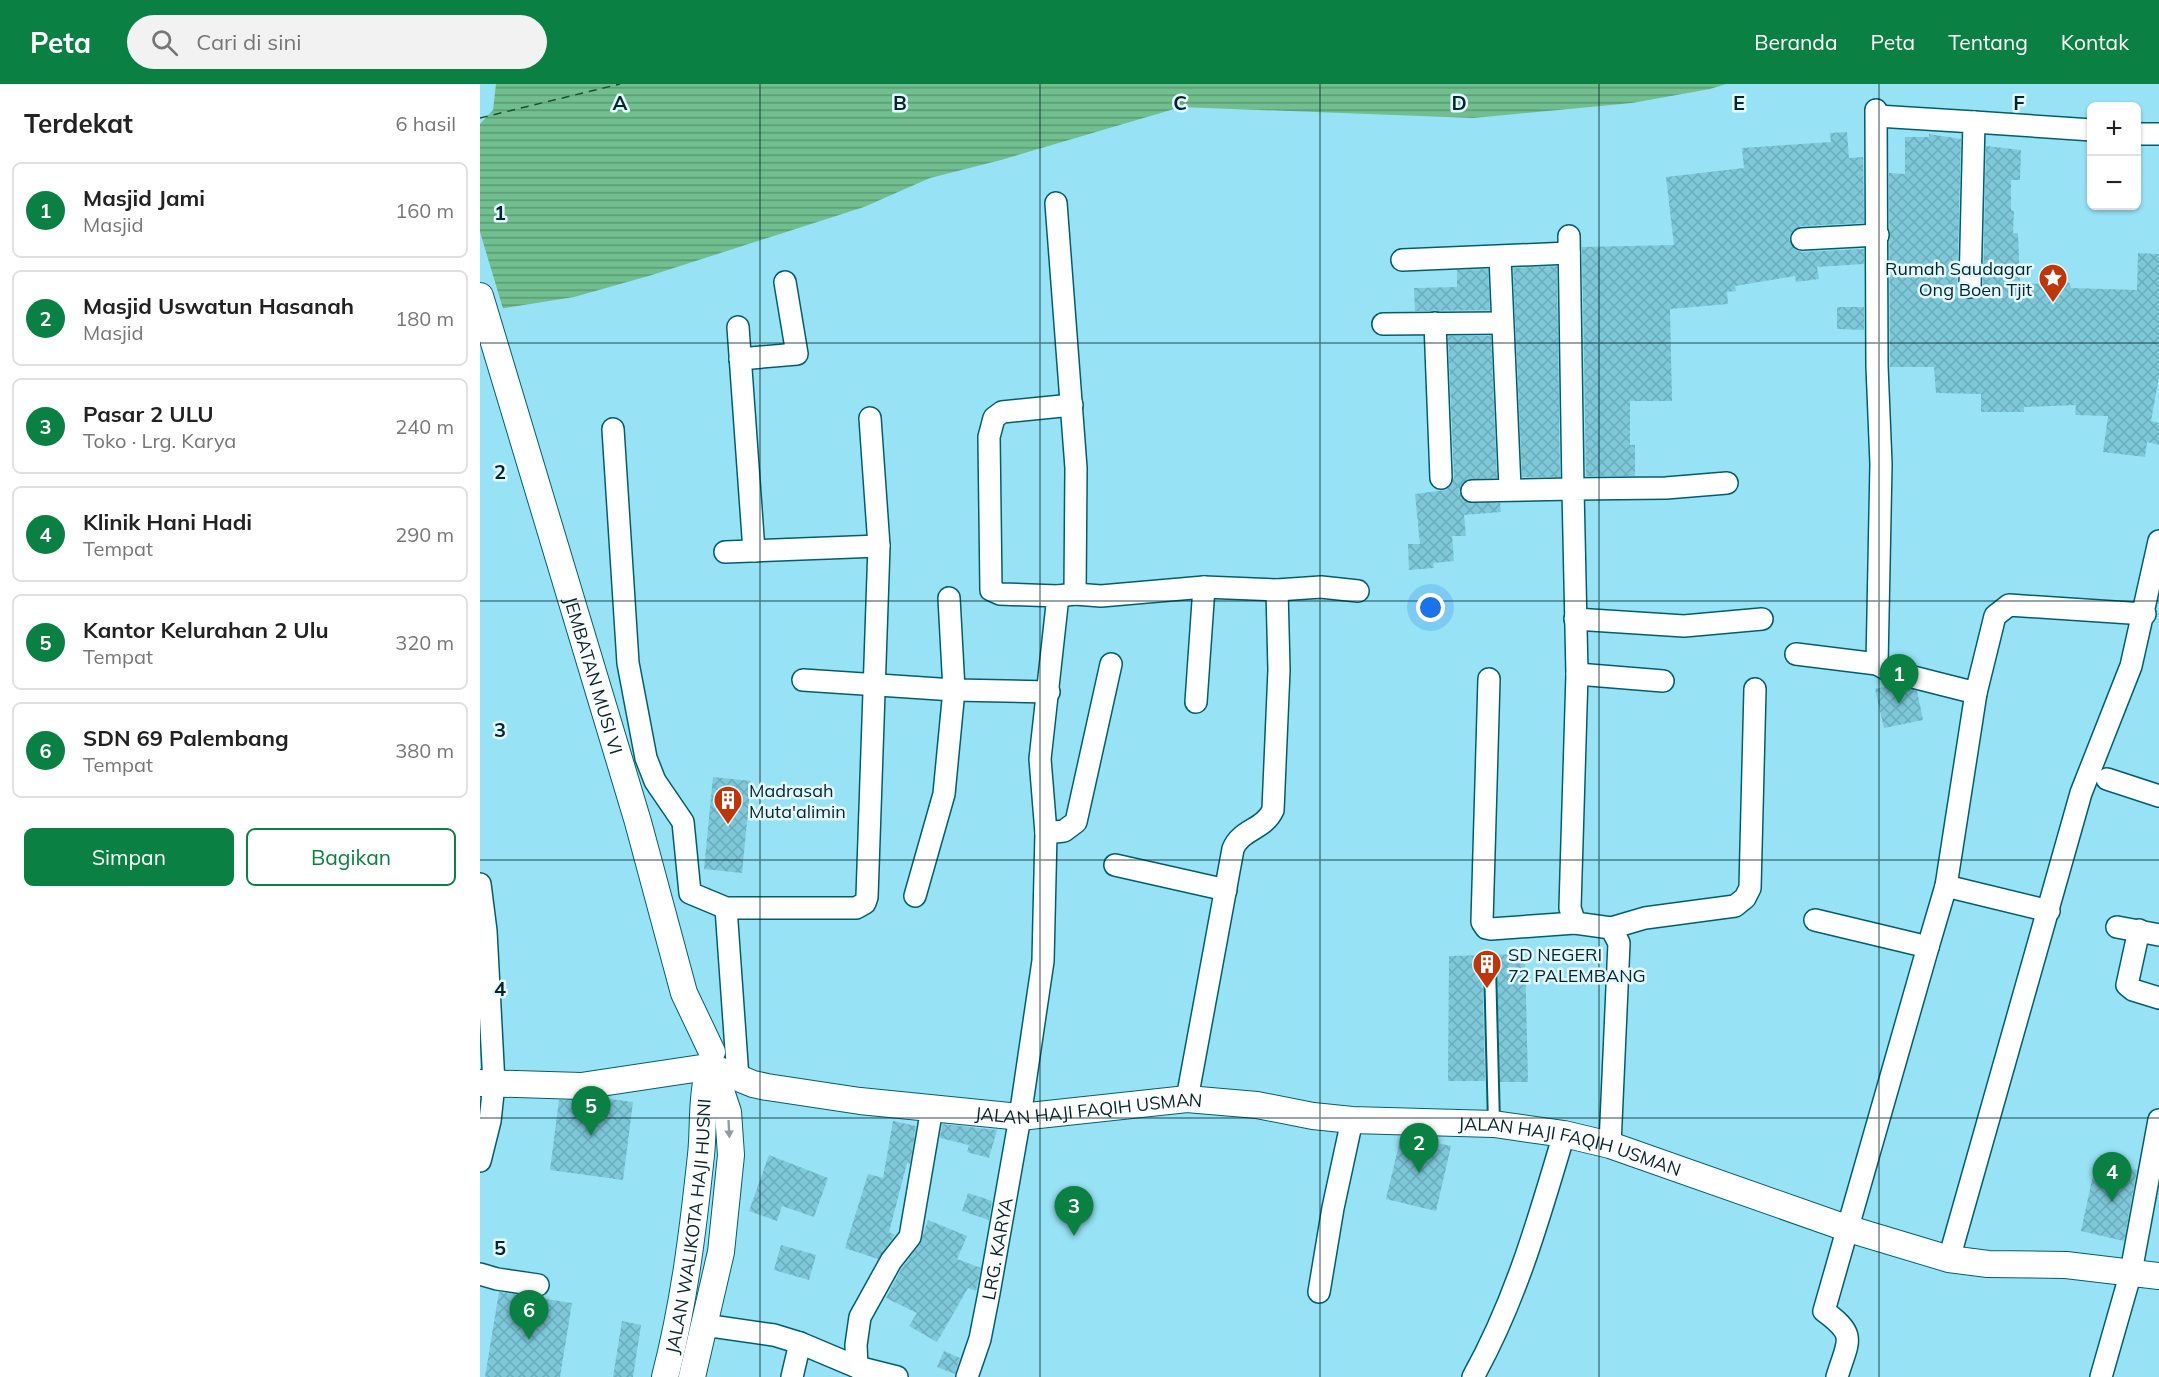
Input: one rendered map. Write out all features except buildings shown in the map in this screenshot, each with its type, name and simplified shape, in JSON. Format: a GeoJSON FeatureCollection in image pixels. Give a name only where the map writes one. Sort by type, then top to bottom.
{"type":"FeatureCollection","features":[{"type":"Feature","properties":{"kind":"street"},"geometry":{"type":"LineString","coordinates":[[1877,664],[1881,464],[1877,366],[1877,113],[2087,130]]}},
{"type":"Feature","properties":{"kind":"street"},"geometry":{"type":"LineString","coordinates":[[1970,287],[1974,122]]}},
{"type":"Feature","properties":{"kind":"street"},"geometry":{"type":"LineString","coordinates":[[2141,134],[2159,134]]}},
{"type":"Feature","properties":{"kind":"street","name":"LRG. KARYA"},"geometry":{"type":"LineString","coordinates":[[967,1377],[980,1339],[1020,1117],[1043,961],[1046,833],[1040,759],[1066,595],[1076,468],[1056,203]]}},
{"type":"Feature","properties":{"kind":"street"},"geometry":{"type":"LineString","coordinates":[[1802,239],[1878,235]]}},
{"type":"Feature","properties":{"kind":"street"},"geometry":{"type":"LineString","coordinates":[[1402,260],[1500,257],[1569,245],[1577,674],[1570,908],[1575,923]]}},
{"type":"Feature","properties":{"kind":"street"},"geometry":{"type":"LineString","coordinates":[[1500,257],[1510,488]]}},
{"type":"Feature","properties":{"kind":"street"},"geometry":{"type":"LineString","coordinates":[[740,359],[797,354],[785,282]]}},
{"type":"Feature","properties":{"kind":"street","name":"JEMBATAN MUSI VI"},"geometry":{"type":"LineString","coordinates":[[480,296],[635,810],[684,993],[716,1069]]}},
{"type":"Feature","properties":{"kind":"street"},"geometry":{"type":"LineString","coordinates":[[1435,323],[1441,478]]}},
{"type":"Feature","properties":{"kind":"street"},"geometry":{"type":"LineString","coordinates":[[1383,324],[1502,323]]}},
{"type":"Feature","properties":{"kind":"street"},"geometry":{"type":"LineString","coordinates":[[738,327],[754,551]]}},
{"type":"Feature","properties":{"kind":"street"},"geometry":{"type":"LineString","coordinates":[[1072,405],[1002,412],[994,418],[989,436],[991,590],[1000,594],[1101,596],[1204,587],[1277,590],[1321,587],[1358,591]]}},
{"type":"Feature","properties":{"kind":"street"},"geometry":{"type":"LineString","coordinates":[[613,429],[628,663],[646,758],[655,781],[683,822],[690,893],[726,908],[856,908],[865,903],[876,686],[879,546],[870,418]]}},
{"type":"Feature","properties":{"kind":"street"},"geometry":{"type":"LineString","coordinates":[[1472,491],[1510,488],[1666,488],[1727,483]]}},
{"type":"Feature","properties":{"kind":"street"},"geometry":{"type":"LineString","coordinates":[[1952,1260],[2081,793],[2131,666],[2145,614],[2159,541]]}},
{"type":"Feature","properties":{"kind":"street"},"geometry":{"type":"LineString","coordinates":[[725,552],[879,546]]}},
{"type":"Feature","properties":{"kind":"street"},"geometry":{"type":"LineString","coordinates":[[1196,702],[1204,587]]}},
{"type":"Feature","properties":{"kind":"street"},"geometry":{"type":"LineString","coordinates":[[1187,1099],[1236,841],[1242,835],[1265,824],[1273,810],[1279,670],[1277,590]]}},
{"type":"Feature","properties":{"kind":"street"},"geometry":{"type":"LineString","coordinates":[[915,896],[944,794],[954,690],[949,598]]}},
{"type":"Feature","properties":{"kind":"street"},"geometry":{"type":"LineString","coordinates":[[1837,1377],[1848,1342],[1847,1334],[1844,1326],[1824,1311],[1946,886],[1976,693],[1995,616],[2009,605],[2145,614]]}},
{"type":"Feature","properties":{"kind":"street"},"geometry":{"type":"LineString","coordinates":[[1575,619],[1684,626],[1762,619]]}},
{"type":"Feature","properties":{"kind":"street"},"geometry":{"type":"LineString","coordinates":[[1796,654],[1877,664],[1889,671],[1976,693]]}},
{"type":"Feature","properties":{"kind":"street"},"geometry":{"type":"LineString","coordinates":[[1046,833],[1064,831],[1076,822],[1111,664]]}},
{"type":"Feature","properties":{"kind":"street"},"geometry":{"type":"LineString","coordinates":[[1577,674],[1663,681]]}},
{"type":"Feature","properties":{"kind":"street"},"geometry":{"type":"LineString","coordinates":[[1489,679],[1482,922],[1486,928],[1491,929],[1575,923],[1611,928],[1645,918],[1721,910],[1735,906],[1745,898],[1750,888],[1755,689]]}},
{"type":"Feature","properties":{"kind":"street"},"geometry":{"type":"LineString","coordinates":[[803,680],[954,690],[1049,692]]}},
{"type":"Feature","properties":{"kind":"street"},"geometry":{"type":"LineString","coordinates":[[2107,779],[2159,796]]}},
{"type":"Feature","properties":{"kind":"street"},"geometry":{"type":"LineString","coordinates":[[1115,865],[1226,890]]}},
{"type":"Feature","properties":{"kind":"street"},"geometry":{"type":"LineString","coordinates":[[480,884],[486,932],[487,1083],[490,1121],[480,1161]]}},
{"type":"Feature","properties":{"kind":"street"},"geometry":{"type":"LineString","coordinates":[[1946,886],[2049,911]]}},
{"type":"Feature","properties":{"kind":"street"},"geometry":{"type":"LineString","coordinates":[[716,1069],[726,908]]}},
{"type":"Feature","properties":{"kind":"street"},"geometry":{"type":"LineString","coordinates":[[1815,920],[1928,947]]}},
{"type":"Feature","properties":{"kind":"street"},"geometry":{"type":"LineString","coordinates":[[2117,927],[2149,932],[2127,985],[2133,990],[2159,998]]}},
{"type":"Feature","properties":{"kind":"street"},"geometry":{"type":"LineString","coordinates":[[1610,1145],[1619,943],[1611,928]]}},
{"type":"Feature","properties":{"kind":"street","name":"JALAN HAJI FAQIH USMAN"},"geometry":{"type":"LineString","coordinates":[[487,1083],[581,1086],[716,1069],[753,1084],[868,1102],[1020,1117],[1187,1099],[1257,1105],[1313,1116],[1352,1120],[1494,1124],[1564,1134],[1610,1145],[1849,1229],[1952,1260],[2066,1265],[2159,1276]]}},
{"type":"Feature","properties":{"kind":"street","name":"JALAN WALIKOTA HAJI HUSNI"},"geometry":{"type":"LineString","coordinates":[[692,1377],[721,1252],[731,1155],[728,1112],[716,1069]]}},
{"type":"Feature","properties":{"kind":"street","name":"JALAN WALIKOTA HAJI HUSNI"},"geometry":{"type":"LineString","coordinates":[[665,1377],[687,1275],[701,1152],[703,1090],[716,1069]]}},
{"type":"Feature","properties":{"kind":"street"},"geometry":{"type":"LineString","coordinates":[[857,1367],[856,1345],[860,1317],[891,1261],[910,1237],[932,1108]]}},
{"type":"Feature","properties":{"kind":"street"},"geometry":{"type":"LineString","coordinates":[[1319,1292],[1332,1208],[1352,1120]]}},
{"type":"Feature","properties":{"kind":"street"},"geometry":{"type":"LineString","coordinates":[[2101,1377],[2132,1272],[2159,1120]]}},
{"type":"Feature","properties":{"kind":"street"},"geometry":{"type":"LineString","coordinates":[[1473,1377],[1500,1326],[1514,1292],[1534,1236],[1564,1134]]}},
{"type":"Feature","properties":{"kind":"street"},"geometry":{"type":"LineString","coordinates":[[480,1274],[497,1280],[538,1285]]}},
{"type":"Feature","properties":{"kind":"street"},"geometry":{"type":"LineString","coordinates":[[704,1325],[774,1335],[800,1342],[857,1367],[897,1377]]}},
{"type":"Feature","properties":{"kind":"street"},"geometry":{"type":"LineString","coordinates":[[792,1377],[800,1342]]}},
{"type":"Feature","properties":{"kind":"lane"},"geometry":{"type":"LineString","coordinates":[[1490,965],[1494,1124]]}},
{"type":"Feature","properties":{"kind":"shaded area"},"geometry":{"type":"Polygon","coordinates":[[[496,84],[1726,84],[1632,103],[1473,118],[1181,107],[1001,160],[930,178],[864,207],[652,275],[574,297],[480,312],[480,124],[493,110],[496,84]]]}},
{"type":"Feature","properties":{"kind":"pier"},"geometry":{"type":"Polygon","coordinates":[[[480,232],[504,312],[480,315],[480,232]]]}},
{"type":"Feature","properties":{"kind":"ferry route"},"geometry":{"type":"LineString","coordinates":[[480,118],[620,84]]}},
{"type":"Feature","properties":{"kind":"place","name":"Rumah Saudagar Ong Boen Tjit"},"geometry":{"type":"Point","coordinates":[2053,304]}},
{"type":"Feature","properties":{"kind":"place","name":"Masjid Jami"},"geometry":{"type":"Point","coordinates":[1899,704]}},
{"type":"Feature","properties":{"kind":"place","name":"Madrasah Muta'alimin"},"geometry":{"type":"Point","coordinates":[728,826]}},
{"type":"Feature","properties":{"kind":"place","name":"SD NEGERI 72 PALEMBANG"},"geometry":{"type":"Point","coordinates":[1487,990]}},
{"type":"Feature","properties":{"kind":"place","name":"Kantor Kelurahan 2 Ulu"},"geometry":{"type":"Point","coordinates":[591,1136]}},
{"type":"Feature","properties":{"kind":"place","name":"Masjid Uswatun Hasanah"},"geometry":{"type":"Point","coordinates":[1419,1173]}},
{"type":"Feature","properties":{"kind":"place","name":"Klinik Hani Hadi"},"geometry":{"type":"Point","coordinates":[2112,1202]}},
{"type":"Feature","properties":{"kind":"place","name":"Pasar 2 ULU"},"geometry":{"type":"Point","coordinates":[1074,1236]}},
{"type":"Feature","properties":{"kind":"place","name":"SDN 69 Palembang"},"geometry":{"type":"Point","coordinates":[529,1340]}}]}
